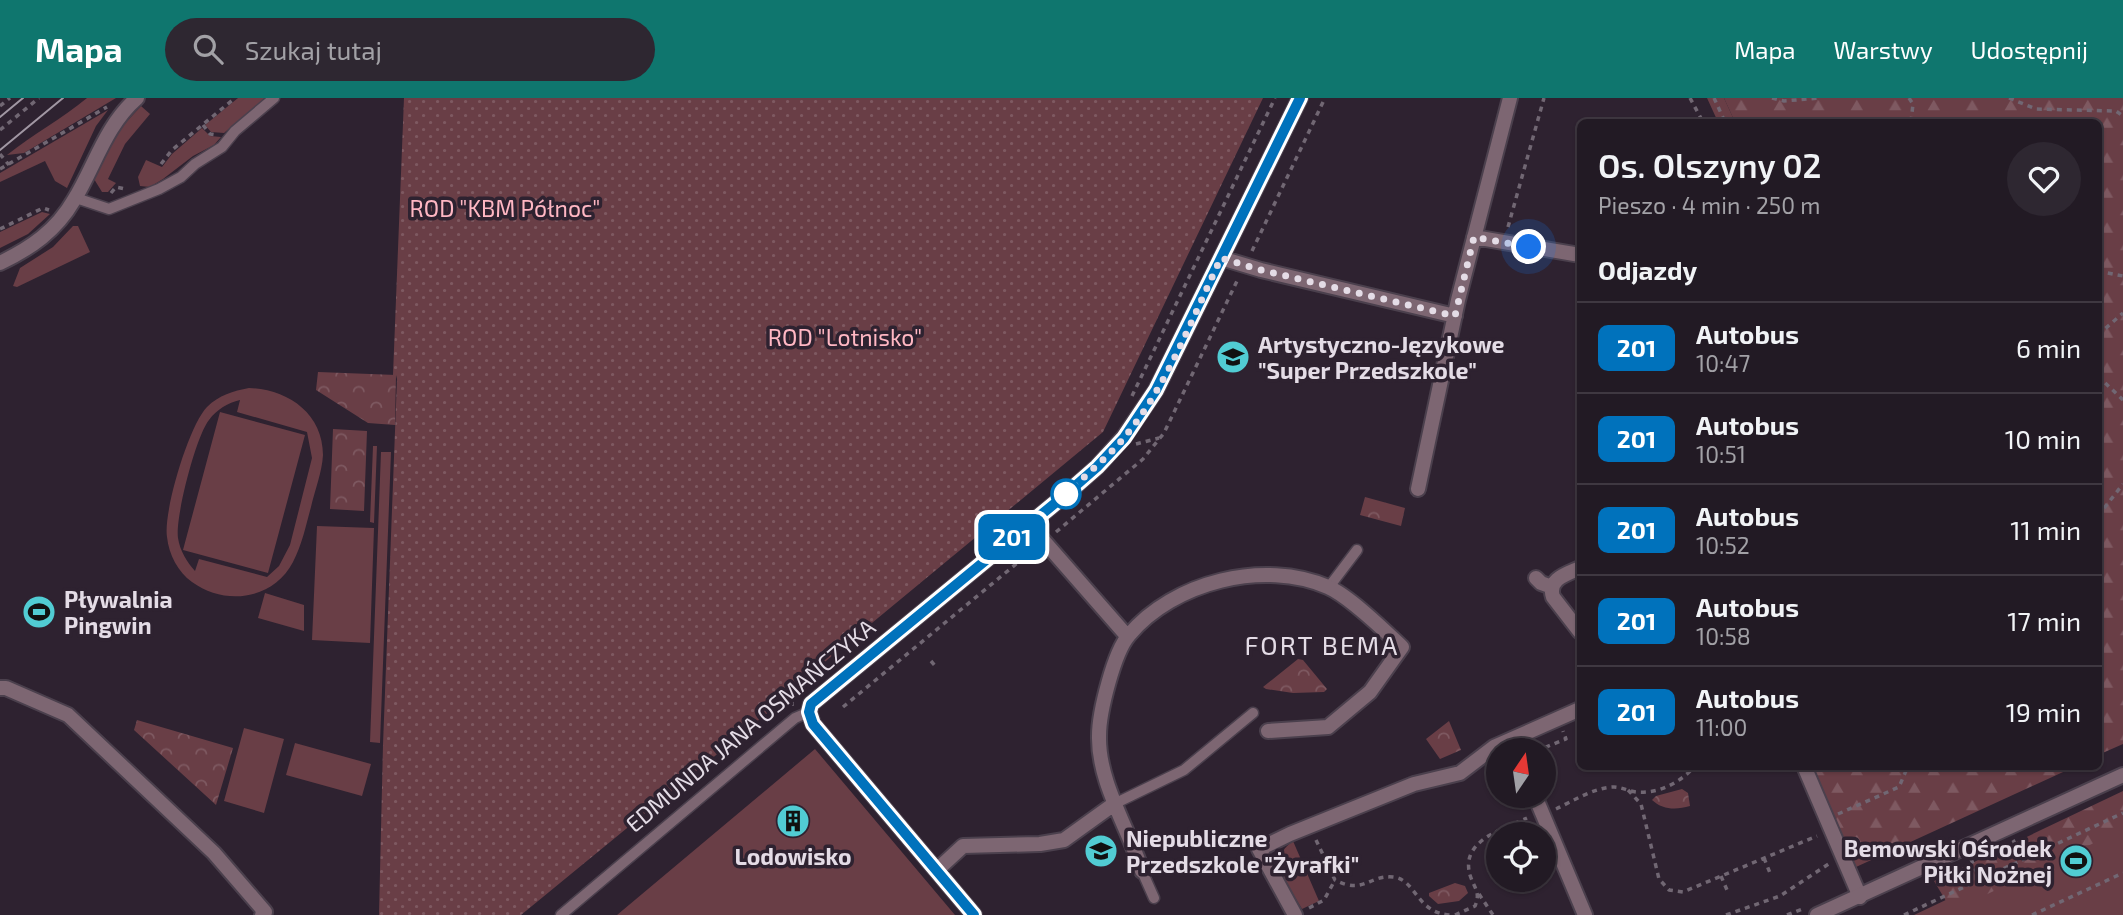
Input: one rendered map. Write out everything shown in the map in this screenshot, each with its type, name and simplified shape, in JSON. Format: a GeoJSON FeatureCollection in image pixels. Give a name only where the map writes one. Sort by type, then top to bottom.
{"type":"FeatureCollection","features":[{"type":"Feature","properties":{"kind":"street"},"geometry":{"type":"LineString","coordinates":[[0,263],[26,250],[62,219],[76,198],[111,128],[137,98]]}},
{"type":"Feature","properties":{"kind":"street","name":"EDMUNDA JANA OSMAŃCZYKA"},"geometry":{"type":"LineString","coordinates":[[809,712],[814,699],[1097,467],[1124,438],[1156,390],[1300,98]]}},
{"type":"Feature","properties":{"kind":"street"},"geometry":{"type":"LineString","coordinates":[[1418,488],[1455,316],[1510,98]]}},
{"type":"Feature","properties":{"kind":"street"},"geometry":{"type":"LineString","coordinates":[[1474,237],[1577,254]]}},
{"type":"Feature","properties":{"kind":"street"},"geometry":{"type":"LineString","coordinates":[[1221,258],[1455,316]]}},
{"type":"Feature","properties":{"kind":"street"},"geometry":{"type":"LineString","coordinates":[[1029,524],[1127,636]]}},
{"type":"Feature","properties":{"kind":"street"},"geometry":{"type":"LineString","coordinates":[[1577,569],[1562,576],[1552,587],[1553,597],[1577,628]]}},
{"type":"Feature","properties":{"kind":"street"},"geometry":{"type":"LineString","coordinates":[[1142,871],[1101,766],[1099,735],[1104,697],[1127,636],[1177,595],[1212,582],[1261,576],[1298,578],[1329,587],[1402,647],[1370,692],[1328,727],[1268,731]]}},
{"type":"Feature","properties":{"kind":"street"},"geometry":{"type":"LineString","coordinates":[[1536,578],[1552,587]]}},
{"type":"Feature","properties":{"kind":"street"},"geometry":{"type":"LineString","coordinates":[[0,688],[6,688],[68,715],[209,849],[265,912],[262,915]]}},
{"type":"Feature","properties":{"kind":"street"},"geometry":{"type":"LineString","coordinates":[[1527,738],[1577,711]]}},
{"type":"Feature","properties":{"kind":"street"},"geometry":{"type":"LineString","coordinates":[[809,712],[813,724],[974,915]]}},
{"type":"Feature","properties":{"kind":"street"},"geometry":{"type":"LineString","coordinates":[[1295,915],[1259,849],[1310,825],[1414,784],[1461,773],[1486,753]]}},
{"type":"Feature","properties":{"kind":"street"},"geometry":{"type":"LineString","coordinates":[[1806,770],[1860,897]]}},
{"type":"Feature","properties":{"kind":"street"},"geometry":{"type":"LineString","coordinates":[[1818,915],[2123,775]]}},
{"type":"Feature","properties":{"kind":"street"},"geometry":{"type":"LineString","coordinates":[[937,870],[963,846],[1040,844],[1065,840],[1114,804]]}},
{"type":"Feature","properties":{"kind":"street"},"geometry":{"type":"LineString","coordinates":[[1545,808],[1585,915]]}},
{"type":"Feature","properties":{"kind":"lane"},"geometry":{"type":"LineString","coordinates":[[76,198],[109,209],[159,189],[218,150],[234,131],[274,98]]}},
{"type":"Feature","properties":{"kind":"lane"},"geometry":{"type":"LineString","coordinates":[[1329,587],[1357,550]]}},
{"type":"Feature","properties":{"kind":"lane","name":"EDMUNDA JANA OSMAŃCZYKA"},"geometry":{"type":"LineString","coordinates":[[561,915],[784,727],[809,712]]}},
{"type":"Feature","properties":{"kind":"lane"},"geometry":{"type":"LineString","coordinates":[[1114,804],[1184,769],[1253,713]]}},
{"type":"Feature","properties":{"kind":"lane"},"geometry":{"type":"LineString","coordinates":[[1142,871],[1154,898]]}},
{"type":"Feature","properties":{"kind":"path"},"geometry":{"type":"LineString","coordinates":[[0,106],[10,98]]}},
{"type":"Feature","properties":{"kind":"path"},"geometry":{"type":"LineString","coordinates":[[0,130],[39,98]]}},
{"type":"Feature","properties":{"kind":"path"},"geometry":{"type":"LineString","coordinates":[[161,164],[172,150],[235,98]]}},
{"type":"Feature","properties":{"kind":"path"},"geometry":{"type":"LineString","coordinates":[[1128,403],[1275,98]]}},
{"type":"Feature","properties":{"kind":"path"},"geometry":{"type":"LineString","coordinates":[[1506,234],[1544,98]]}},
{"type":"Feature","properties":{"kind":"path"},"geometry":{"type":"LineString","coordinates":[[1690,98],[1701,119]]}},
{"type":"Feature","properties":{"kind":"path"},"geometry":{"type":"LineString","coordinates":[[1714,98],[1724,119]]}},
{"type":"Feature","properties":{"kind":"path"},"geometry":{"type":"LineString","coordinates":[[1772,98],[1784,101],[1819,98]]}},
{"type":"Feature","properties":{"kind":"path"},"geometry":{"type":"LineString","coordinates":[[1909,98],[1913,104],[1910,119]]}},
{"type":"Feature","properties":{"kind":"path"},"geometry":{"type":"LineString","coordinates":[[2009,98],[2036,109],[2116,111],[2123,116]]}},
{"type":"Feature","properties":{"kind":"path"},"geometry":{"type":"LineString","coordinates":[[0,169],[111,104]]}},
{"type":"Feature","properties":{"kind":"path"},"geometry":{"type":"LineString","coordinates":[[0,154],[9,165]]}},
{"type":"Feature","properties":{"kind":"path"},"geometry":{"type":"LineString","coordinates":[[107,195],[116,187],[127,189]]}},
{"type":"Feature","properties":{"kind":"path"},"geometry":{"type":"LineString","coordinates":[[0,229],[43,208],[54,212]]}},
{"type":"Feature","properties":{"kind":"path"},"geometry":{"type":"LineString","coordinates":[[2102,272],[2123,276]]}},
{"type":"Feature","properties":{"kind":"path"},"geometry":{"type":"LineString","coordinates":[[2102,331],[2123,313]]}},
{"type":"Feature","properties":{"kind":"path"},"geometry":{"type":"LineString","coordinates":[[2102,380],[2123,400]]}},
{"type":"Feature","properties":{"kind":"path"},"geometry":{"type":"LineString","coordinates":[[2102,511],[2123,484]]}},
{"type":"Feature","properties":{"kind":"path"},"geometry":{"type":"LineString","coordinates":[[932,661],[937,668]]}},
{"type":"Feature","properties":{"kind":"path"},"geometry":{"type":"LineString","coordinates":[[792,707],[792,699],[803,690]]}},
{"type":"Feature","properties":{"kind":"path"},"geometry":{"type":"LineString","coordinates":[[1493,915],[1478,892],[1469,867],[1474,847],[1483,838],[1600,790],[1614,787],[1638,792],[1662,788],[1681,780],[1691,770]]}},
{"type":"Feature","properties":{"kind":"path"},"geometry":{"type":"LineString","coordinates":[[1836,815],[1899,787],[1906,770]]}},
{"type":"Feature","properties":{"kind":"path"},"geometry":{"type":"LineString","coordinates":[[1628,790],[1641,804],[1659,879],[1669,890],[1683,892],[1819,836]]}},
{"type":"Feature","properties":{"kind":"path"},"geometry":{"type":"LineString","coordinates":[[1904,915],[2123,813]]}},
{"type":"Feature","properties":{"kind":"path"},"geometry":{"type":"LineString","coordinates":[[1310,825],[1335,880],[1353,887],[1393,877],[1408,884],[1420,902],[1431,910],[1450,915]]}},
{"type":"Feature","properties":{"kind":"path"},"geometry":{"type":"LineString","coordinates":[[2003,845],[2014,840],[2024,859]]}},
{"type":"Feature","properties":{"kind":"path"},"geometry":{"type":"LineString","coordinates":[[1980,880],[1971,859],[1982,855]]}},
{"type":"Feature","properties":{"kind":"path"},"geometry":{"type":"LineString","coordinates":[[1764,858],[1770,873]]}},
{"type":"Feature","properties":{"kind":"path"},"geometry":{"type":"LineString","coordinates":[[1727,915],[1780,896],[1826,865],[1843,858]]}},
{"type":"Feature","properties":{"kind":"path"},"geometry":{"type":"LineString","coordinates":[[2032,915],[2123,873]]}},
{"type":"Feature","properties":{"kind":"path"},"geometry":{"type":"LineString","coordinates":[[1721,876],[1727,890]]}},
{"type":"Feature","properties":{"kind":"path"},"geometry":{"type":"LineString","coordinates":[[1309,915],[1306,909],[1324,900],[1335,880]]}},
{"type":"Feature","properties":{"kind":"path"},"geometry":{"type":"LineString","coordinates":[[1455,915],[1475,906],[1478,892]]}},
{"type":"Feature","properties":{"kind":"green space"},"geometry":{"type":"Polygon","coordinates":[[[87,98],[116,98],[24,153],[7,155],[68,113],[87,98]]]}},
{"type":"Feature","properties":{"kind":"green space"},"geometry":{"type":"Polygon","coordinates":[[[238,98],[265,98],[224,133],[211,132],[205,125],[238,98]]]}},
{"type":"Feature","properties":{"kind":"green space","name":"ROD \"Lotnisko\""},"geometry":{"type":"Polygon","coordinates":[[[404,98],[1263,98],[1103,432],[521,915],[379,915],[397,379],[396,375],[393,375],[404,98]]]}},
{"type":"Feature","properties":{"kind":"green space"},"geometry":{"type":"Polygon","coordinates":[[[1707,98],[1724,98],[1734,119],[1717,119],[1707,98]]]}},
{"type":"Feature","properties":{"kind":"green space"},"geometry":{"type":"Polygon","coordinates":[[[1724,98],[2123,98],[2123,744],[2102,753],[2102,119],[1734,119],[1724,98]]]}},
{"type":"Feature","properties":{"kind":"green space"},"geometry":{"type":"Polygon","coordinates":[[[141,106],[150,114],[125,144],[108,179],[116,183],[108,192],[102,192],[94,179],[118,131],[141,106]]]}},
{"type":"Feature","properties":{"kind":"green space"},"geometry":{"type":"Polygon","coordinates":[[[108,110],[96,126],[67,188],[55,181],[45,161],[0,182],[0,173],[108,110]]]}},
{"type":"Feature","properties":{"kind":"green space"},"geometry":{"type":"Polygon","coordinates":[[[202,128],[210,136],[221,137],[214,145],[193,156],[150,187],[140,186],[138,177],[146,160],[162,167],[172,154],[202,128]]]}},
{"type":"Feature","properties":{"kind":"green space"},"geometry":{"type":"Polygon","coordinates":[[[42,212],[50,214],[28,234],[0,248],[0,232],[42,212]]]}},
{"type":"Feature","properties":{"kind":"green space"},"geometry":{"type":"Polygon","coordinates":[[[73,226],[78,226],[90,252],[17,287],[13,286],[20,268],[53,247],[73,226]]]}},
{"type":"Feature","properties":{"kind":"green space"},"geometry":{"type":"Polygon","coordinates":[[[318,372],[396,375],[395,425],[368,423],[316,390],[318,372]]]}},
{"type":"Feature","properties":{"kind":"green space"},"geometry":{"type":"Polygon","coordinates":[[[249,388],[277,393],[300,406],[317,427],[323,455],[305,528],[293,562],[273,585],[247,595],[233,596],[205,590],[182,573],[170,550],[167,525],[173,490],[185,449],[200,417],[216,399],[249,388]],[[240,400],[219,410],[204,429],[183,496],[178,538],[184,556],[195,571],[199,559],[267,577],[279,566],[290,545],[312,458],[307,432],[237,412],[240,400]]]}},
{"type":"Feature","properties":{"kind":"green space"},"geometry":{"type":"Polygon","coordinates":[[[220,412],[305,435],[268,573],[183,550],[220,412]]]}},
{"type":"Feature","properties":{"kind":"green space"},"geometry":{"type":"Polygon","coordinates":[[[333,429],[367,431],[364,511],[330,509],[333,429]]]}},
{"type":"Feature","properties":{"kind":"green space"},"geometry":{"type":"Polygon","coordinates":[[[373,446],[377,446],[374,523],[370,522],[373,446]]]}},
{"type":"Feature","properties":{"kind":"green space"},"geometry":{"type":"Polygon","coordinates":[[[381,452],[391,452],[380,743],[370,742],[381,452]]]}},
{"type":"Feature","properties":{"kind":"green space"},"geometry":{"type":"Polygon","coordinates":[[[1365,497],[1405,508],[1401,526],[1360,515],[1365,497]]]}},
{"type":"Feature","properties":{"kind":"green space"},"geometry":{"type":"Polygon","coordinates":[[[317,526],[374,528],[370,643],[312,640],[317,526]]]}},
{"type":"Feature","properties":{"kind":"green space"},"geometry":{"type":"Polygon","coordinates":[[[265,593],[304,605],[304,631],[258,618],[265,593]]]}},
{"type":"Feature","properties":{"kind":"green space"},"geometry":{"type":"Polygon","coordinates":[[[1298,659],[1303,660],[1327,689],[1324,692],[1293,693],[1263,687],[1298,659]]]}},
{"type":"Feature","properties":{"kind":"green space"},"geometry":{"type":"Polygon","coordinates":[[[137,720],[233,748],[216,805],[134,730],[137,720]]]}},
{"type":"Feature","properties":{"kind":"green space"},"geometry":{"type":"Polygon","coordinates":[[[1449,721],[1461,750],[1440,759],[1426,739],[1449,721]]]}},
{"type":"Feature","properties":{"kind":"green space"},"geometry":{"type":"Polygon","coordinates":[[[244,728],[284,739],[264,813],[224,801],[244,728]]]}},
{"type":"Feature","properties":{"kind":"green space"},"geometry":{"type":"Polygon","coordinates":[[[295,743],[371,764],[362,796],[286,775],[295,743]]]}},
{"type":"Feature","properties":{"kind":"green space"},"geometry":{"type":"Polygon","coordinates":[[[815,749],[955,915],[617,915],[815,749]]]}},
{"type":"Feature","properties":{"kind":"green space"},"geometry":{"type":"Polygon","coordinates":[[[1813,770],[2067,770],[1856,867],[1840,836],[1813,770]]]}},
{"type":"Feature","properties":{"kind":"green space"},"geometry":{"type":"Polygon","coordinates":[[[1682,789],[1688,793],[1690,806],[1670,808],[1652,800],[1656,796],[1682,789]]]}},
{"type":"Feature","properties":{"kind":"green space"},"geometry":{"type":"Polygon","coordinates":[[[2123,791],[2123,829],[1952,911],[1934,881],[2123,791]]]}},
{"type":"Feature","properties":{"kind":"green space","name":"Bemowski Ośrodek Piłki Nożnej"},"geometry":{"type":"Polygon","coordinates":[[[2123,816],[2123,915],[1914,915],[2123,816]]]}},
{"type":"Feature","properties":{"kind":"green space"},"geometry":{"type":"Polygon","coordinates":[[[1293,841],[1319,901],[1302,909],[1286,883],[1280,865],[1285,848],[1293,841]]]}},
{"type":"Feature","properties":{"kind":"green space"},"geometry":{"type":"Polygon","coordinates":[[[1455,883],[1465,886],[1468,893],[1459,901],[1438,904],[1429,896],[1429,893],[1455,883]]]}},
{"type":"Feature","properties":{"kind":"tram line"},"geometry":{"type":"LineString","coordinates":[[0,117],[23,98]]}},
{"type":"Feature","properties":{"kind":"tram line"},"geometry":{"type":"LineString","coordinates":[[0,150],[63,98]]}},
{"type":"Feature","properties":{"kind":"bus line","name":"201"},"geometry":{"type":"LineString","coordinates":[[974,915],[813,724],[809,712],[811,704],[1065,495],[1124,438],[1156,390],[1300,98]]}},
{"type":"Feature","properties":{"kind":"place","name":"Artystyczno-Językowe \"Super Przedszkole\""},"geometry":{"type":"Point","coordinates":[1233,357]}},
{"type":"Feature","properties":{"kind":"place","name":"Pływalnia Pingwin"},"geometry":{"type":"Point","coordinates":[39,612]}},
{"type":"Feature","properties":{"kind":"place","name":"Lodowisko"},"geometry":{"type":"Point","coordinates":[793,821]}},
{"type":"Feature","properties":{"kind":"place","name":"Niepubliczne Przedszkole \"Żyrafki\""},"geometry":{"type":"Point","coordinates":[1101,851]}},
{"type":"Feature","properties":{"kind":"place","name":"Bemowski Ośrodek Piłki Nożnej"},"geometry":{"type":"Point","coordinates":[2076,861]}},
{"type":"Feature","properties":{"kind":"district","name":"FORT BEMA"},"geometry":{"type":"Point","coordinates":[1322,644]}},
{"type":"Feature","properties":{"kind":"route"},"geometry":{"type":"LineString","coordinates":[[1066,494],[1097,467],[1124,438],[1156,390],[1221,258],[1455,316],[1474,237],[1529,247]]}},
{"type":"Feature","properties":{"kind":"park label","name":"ROD \"KBM Północ\""},"geometry":{"type":"Point","coordinates":[505,208]}}]}
